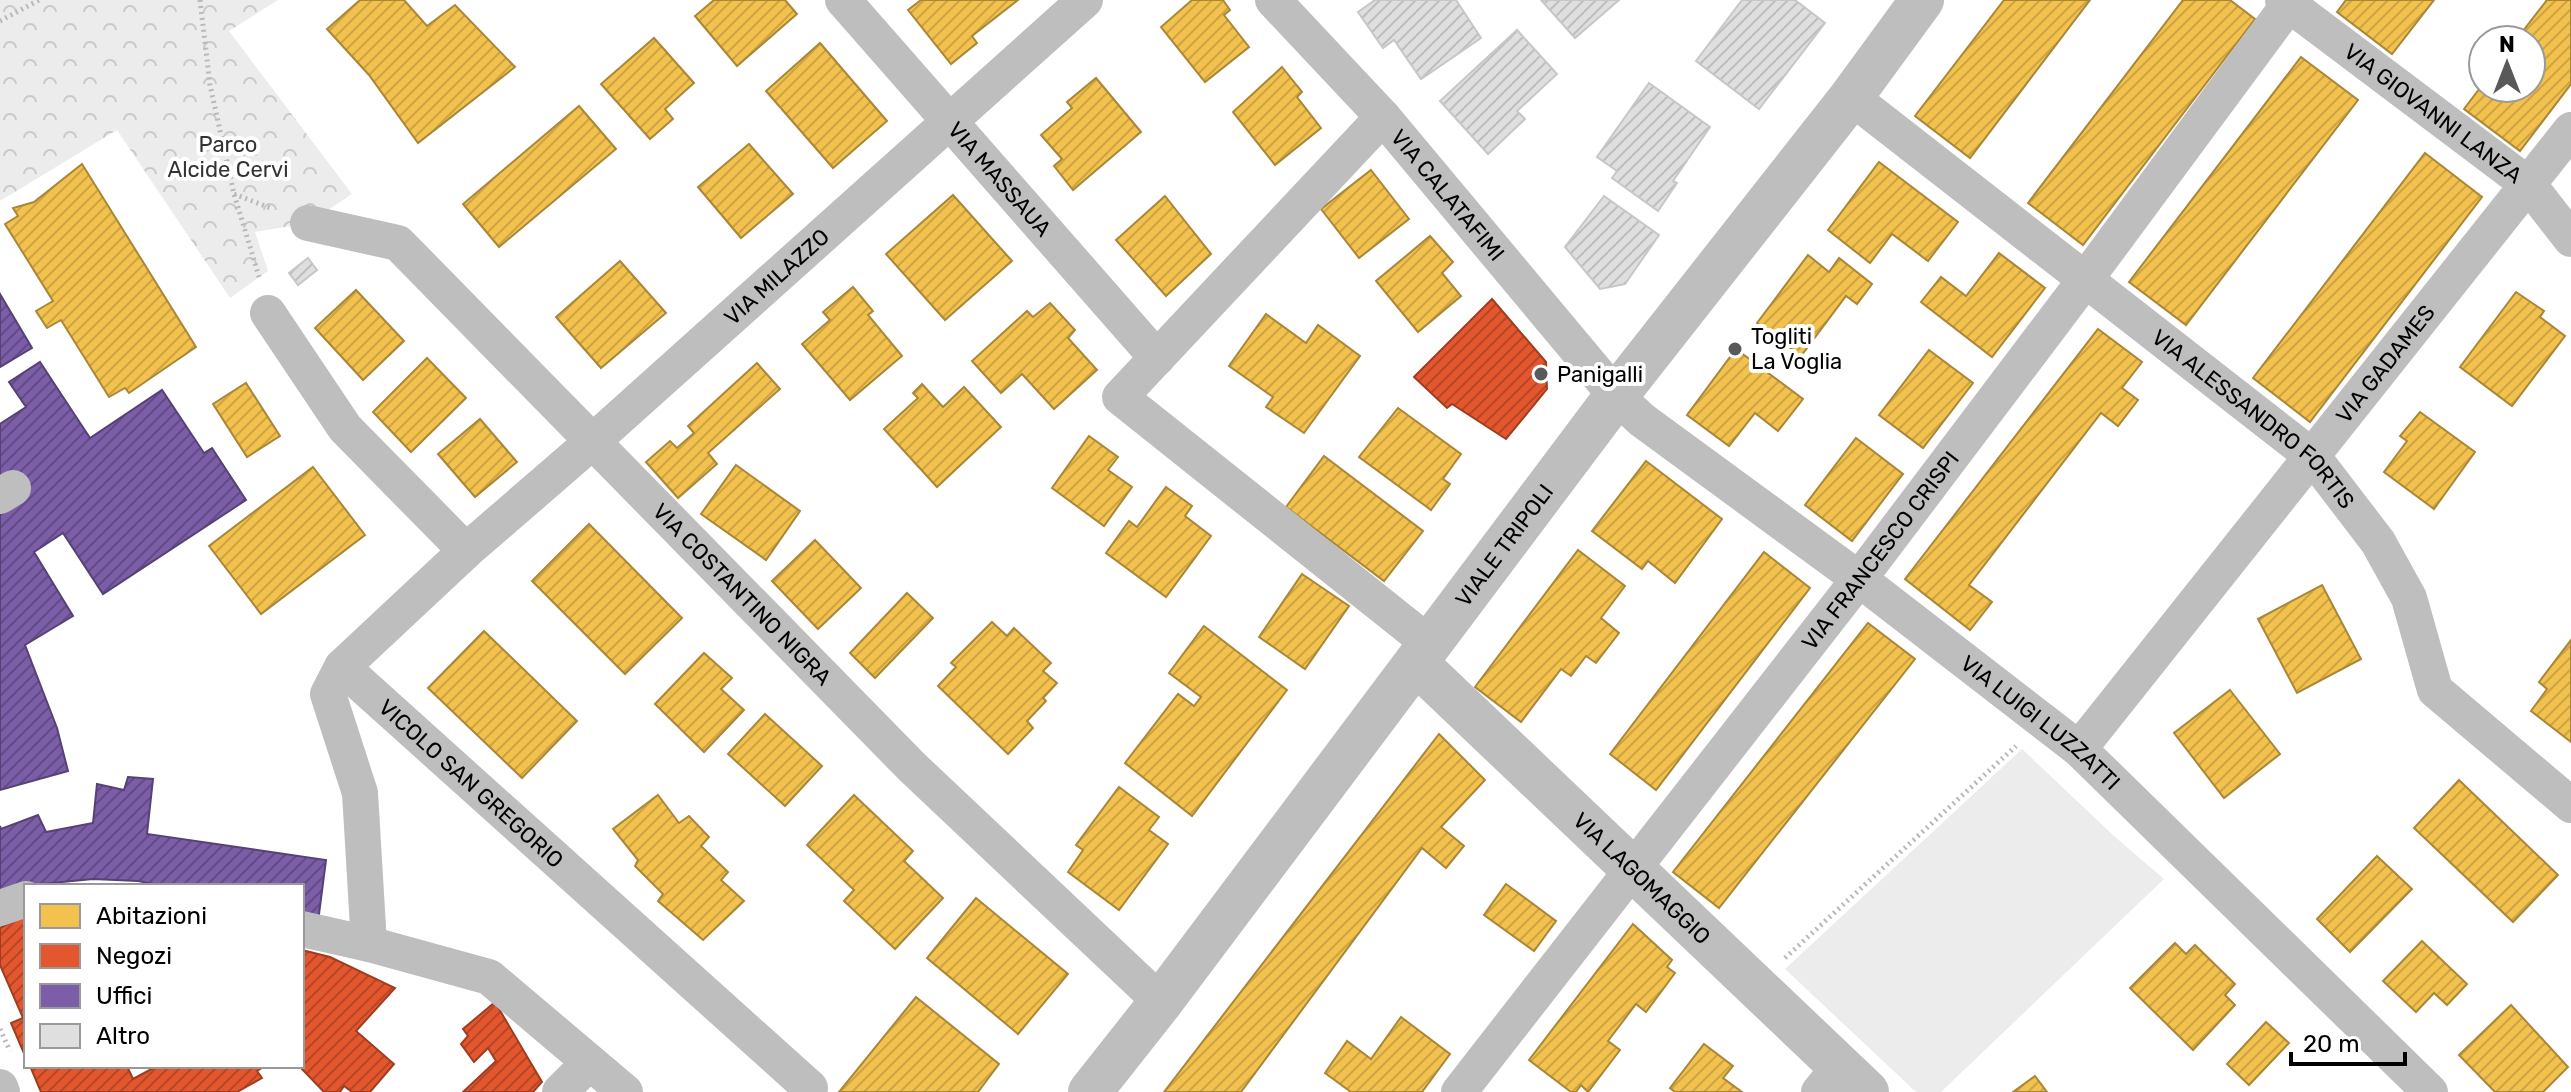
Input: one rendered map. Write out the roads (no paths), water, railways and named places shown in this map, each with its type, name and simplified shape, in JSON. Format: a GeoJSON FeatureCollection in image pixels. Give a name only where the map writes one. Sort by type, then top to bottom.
{"type":"FeatureCollection","features":[{"type":"Feature","properties":{"kind":"street","name":"VIA MASSAUA"},"geometry":{"type":"LineString","coordinates":[[843,0],[1157,358]]}},
{"type":"Feature","properties":{"kind":"street","name":"VIA MILAZZO"},"geometry":{"type":"LineString","coordinates":[[342,667],[466,551],[1085,0]]}},
{"type":"Feature","properties":{"kind":"street","name":"VIA CALATAFIMI"},"geometry":{"type":"LineString","coordinates":[[1273,0],[1383,117],[1616,396]]}},
{"type":"Feature","properties":{"kind":"street","name":"VIALE TRIPOLI"},"geometry":{"type":"LineString","coordinates":[[1090,1092],[1616,396],[1851,97],[1922,0]]}},
{"type":"Feature","properties":{"kind":"street","name":"VIA GIOVANNI LANZA"},"geometry":{"type":"LineString","coordinates":[[2288,2],[2529,185],[2571,239]]}},
{"type":"Feature","properties":{"kind":"street","name":"VIA FRANCESCO CRISPI"},"geometry":{"type":"LineString","coordinates":[[1459,1092],[1859,579],[2085,280],[2288,2]]}},
{"type":"Feature","properties":{"kind":"street","name":"VIA ALESSANDRO FORTIS"},"geometry":{"type":"LineString","coordinates":[[1851,97],[2313,457],[2378,542],[2409,598],[2435,690],[2571,805]]}},
{"type":"Feature","properties":{"kind":"street"},"geometry":{"type":"LineString","coordinates":[[1383,117],[1120,397],[1423,653]]}},
{"type":"Feature","properties":{"kind":"street","name":"VIA GADAMES"},"geometry":{"type":"LineString","coordinates":[[2079,749],[2571,130]]}},
{"type":"Feature","properties":{"kind":"street","name":"VIA COSTANTINO NIGRA"},"geometry":{"type":"LineString","coordinates":[[308,223],[398,243],[913,768],[1161,1002]]}},
{"type":"Feature","properties":{"kind":"street"},"geometry":{"type":"LineString","coordinates":[[268,313],[345,428],[466,551]]}},
{"type":"Feature","properties":{"kind":"street","name":"VIA LUIGI LUZZATTI"},"geometry":{"type":"LineString","coordinates":[[1616,396],[1642,420],[1859,579],[2079,749],[2430,1092]]}},
{"type":"Feature","properties":{"kind":"street","name":"VIA LAGOMAGGIO"},"geometry":{"type":"LineString","coordinates":[[1423,653],[1634,869],[1755,986],[1842,1083]]}},
{"type":"Feature","properties":{"kind":"street"},"geometry":{"type":"LineString","coordinates":[[342,667],[328,694],[360,793],[369,944]]}},
{"type":"Feature","properties":{"kind":"street","name":"VICOLO SAN GREGORIO"},"geometry":{"type":"LineString","coordinates":[[342,667],[810,1088],[806,1092]]}},
{"type":"Feature","properties":{"kind":"street"},"geometry":{"type":"LineString","coordinates":[[0,908],[24,900]]}},
{"type":"Feature","properties":{"kind":"street"},"geometry":{"type":"LineString","coordinates":[[304,929],[489,977],[625,1092]]}},
{"type":"Feature","properties":{"kind":"street"},"geometry":{"type":"LineString","coordinates":[[560,1092],[589,1063]]}},
{"type":"Feature","properties":{"kind":"place","name":"Togliti La Voglia"},"geometry":{"type":"Point","coordinates":[1735,349]}},
{"type":"Feature","properties":{"kind":"place","name":"Panigalli"},"geometry":{"type":"Point","coordinates":[1541,374]}},
{"type":"Feature","properties":{"kind":"park label","name":"Parco Alcide Cervi"},"geometry":{"type":"Point","coordinates":[228,156]}}]}
